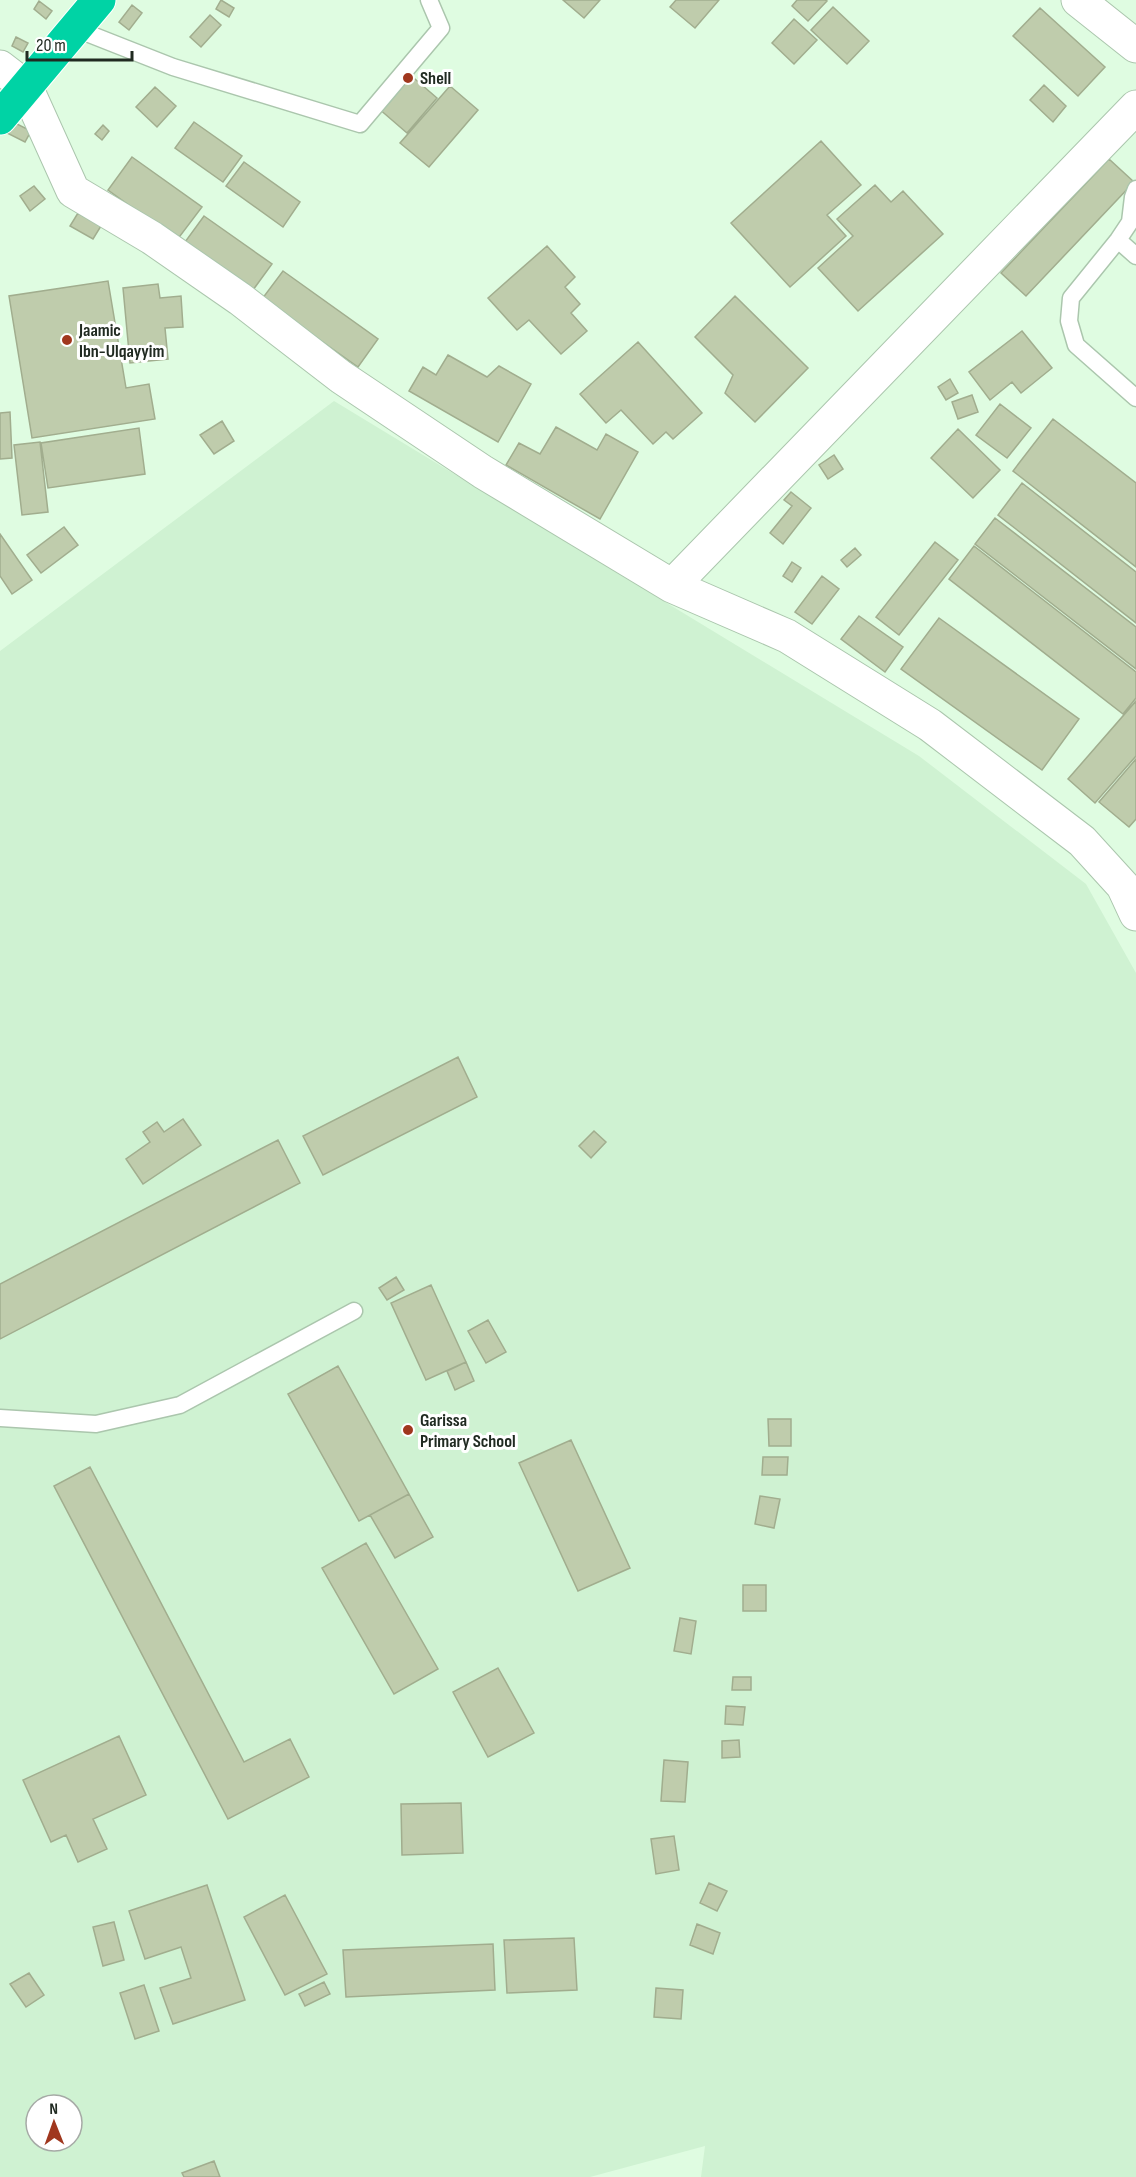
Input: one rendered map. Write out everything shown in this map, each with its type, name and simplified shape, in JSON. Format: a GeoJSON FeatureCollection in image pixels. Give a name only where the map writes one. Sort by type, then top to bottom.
{"type":"FeatureCollection","features":[{"type":"Feature","properties":{"kind":"highway"},"geometry":{"type":"LineString","coordinates":[[0,118],[99,0]]}},
{"type":"Feature","properties":{"kind":"street"},"geometry":{"type":"LineString","coordinates":[[1078,0],[1136,46]]}},
{"type":"Feature","properties":{"kind":"street"},"geometry":{"type":"LineString","coordinates":[[0,67],[26,87],[73,191],[152,238],[240,299],[341,377],[483,472],[672,586],[787,636],[930,725],[1082,841],[1123,886],[1136,914]]}},
{"type":"Feature","properties":{"kind":"street"},"geometry":{"type":"LineString","coordinates":[[672,586],[1136,107]]}},
{"type":"Feature","properties":{"kind":"lane"},"geometry":{"type":"LineString","coordinates":[[74,28],[173,67],[360,124],[441,28],[429,0]]}},
{"type":"Feature","properties":{"kind":"lane"},"geometry":{"type":"LineString","coordinates":[[1136,189],[1130,222],[1071,298],[1069,321],[1076,345],[1136,398]]}},
{"type":"Feature","properties":{"kind":"lane"},"geometry":{"type":"LineString","coordinates":[[1118,240],[1136,256]]}},
{"type":"Feature","properties":{"kind":"lane"},"geometry":{"type":"LineString","coordinates":[[0,1418],[96,1424],[180,1405],[354,1311]]}},
{"type":"Feature","properties":{"kind":"shaded area","name":"Garissa Primary School"},"geometry":{"type":"Polygon","coordinates":[[[334,401],[919,756],[1086,884],[1136,973],[1136,2177],[701,2177],[705,2146],[590,2177],[0,2177],[0,651],[334,401]]]}},
{"type":"Feature","properties":{"kind":"building"},"geometry":{"type":"Polygon","coordinates":[[[221,0],[234,8],[229,17],[216,9],[221,0]]]}},
{"type":"Feature","properties":{"kind":"building"},"geometry":{"type":"Polygon","coordinates":[[[563,0],[600,0],[584,18],[563,0]]]}},
{"type":"Feature","properties":{"kind":"building"},"geometry":{"type":"Polygon","coordinates":[[[676,0],[719,0],[695,28],[670,7],[676,0]]]}},
{"type":"Feature","properties":{"kind":"building"},"geometry":{"type":"Polygon","coordinates":[[[797,0],[827,1],[808,21],[792,6],[797,0]]]}},
{"type":"Feature","properties":{"kind":"building"},"geometry":{"type":"Polygon","coordinates":[[[39,1],[52,11],[46,19],[34,9],[39,1]]]}},
{"type":"Feature","properties":{"kind":"building"},"geometry":{"type":"Polygon","coordinates":[[[132,5],[142,13],[129,30],[119,22],[132,5]]]}},
{"type":"Feature","properties":{"kind":"building"},"geometry":{"type":"Polygon","coordinates":[[[833,7],[869,41],[847,64],[811,30],[833,7]]]}},
{"type":"Feature","properties":{"kind":"building"},"geometry":{"type":"Polygon","coordinates":[[[1040,8],[1105,67],[1078,96],[1013,36],[1040,8]]]}},
{"type":"Feature","properties":{"kind":"building"},"geometry":{"type":"Polygon","coordinates":[[[210,15],[221,25],[201,47],[190,37],[210,15]]]}},
{"type":"Feature","properties":{"kind":"building"},"geometry":{"type":"Polygon","coordinates":[[[794,19],[817,40],[794,64],[772,43],[794,19]]]}},
{"type":"Feature","properties":{"kind":"building"},"geometry":{"type":"Polygon","coordinates":[[[16,37],[28,43],[23,52],[12,46],[16,37]]]}},
{"type":"Feature","properties":{"kind":"building"},"geometry":{"type":"Polygon","coordinates":[[[408,73],[437,98],[407,133],[378,108],[408,73]]]}},
{"type":"Feature","properties":{"kind":"building"},"geometry":{"type":"Polygon","coordinates":[[[1044,85],[1066,106],[1053,122],[1030,100],[1044,85]]]}},
{"type":"Feature","properties":{"kind":"building"},"geometry":{"type":"Polygon","coordinates":[[[450,86],[478,110],[429,167],[400,143],[450,86]]]}},
{"type":"Feature","properties":{"kind":"building"},"geometry":{"type":"Polygon","coordinates":[[[155,87],[176,106],[157,127],[136,107],[155,87]]]}},
{"type":"Feature","properties":{"kind":"building"},"geometry":{"type":"Polygon","coordinates":[[[11,121],[31,131],[25,142],[5,132],[11,121]]]}},
{"type":"Feature","properties":{"kind":"building"},"geometry":{"type":"Polygon","coordinates":[[[194,122],[242,156],[223,182],[175,148],[194,122]]]}},
{"type":"Feature","properties":{"kind":"building"},"geometry":{"type":"Polygon","coordinates":[[[103,125],[109,131],[102,140],[95,134],[103,125]]]}},
{"type":"Feature","properties":{"kind":"building"},"geometry":{"type":"Polygon","coordinates":[[[821,141],[861,185],[827,215],[846,236],[790,287],[731,223],[821,141]]]}},
{"type":"Feature","properties":{"kind":"building"},"geometry":{"type":"Polygon","coordinates":[[[132,157],[202,207],[177,240],[108,190],[132,157]]]}},
{"type":"Feature","properties":{"kind":"building"},"geometry":{"type":"Polygon","coordinates":[[[1109,159],[1134,182],[1026,296],[1001,273],[1109,159]]]}},
{"type":"Feature","properties":{"kind":"building"},"geometry":{"type":"Polygon","coordinates":[[[244,162],[300,202],[283,227],[226,186],[244,162]]]}},
{"type":"Feature","properties":{"kind":"building"},"geometry":{"type":"Polygon","coordinates":[[[875,185],[891,202],[903,191],[943,234],[858,311],[818,268],[853,236],[837,219],[875,185]]]}},
{"type":"Feature","properties":{"kind":"building"},"geometry":{"type":"Polygon","coordinates":[[[34,186],[45,199],[30,211],[20,196],[34,186]]]}},
{"type":"Feature","properties":{"kind":"building"},"geometry":{"type":"Polygon","coordinates":[[[78,213],[101,226],[93,239],[70,226],[78,213]]]}},
{"type":"Feature","properties":{"kind":"building"},"geometry":{"type":"Polygon","coordinates":[[[204,216],[272,264],[253,290],[185,242],[204,216]]]}},
{"type":"Feature","properties":{"kind":"building"},"geometry":{"type":"Polygon","coordinates":[[[547,246],[575,277],[565,287],[580,304],[571,313],[587,331],[561,354],[529,320],[517,330],[488,298],[547,246]]]}},
{"type":"Feature","properties":{"kind":"building"},"geometry":{"type":"Polygon","coordinates":[[[283,271],[378,339],[358,367],[262,299],[283,271]]]}},
{"type":"Feature","properties":{"kind":"building","name":"Jaamic Ibn-Ulqayyim"},"geometry":{"type":"Polygon","coordinates":[[[108,281],[126,388],[149,384],[155,419],[32,438],[9,296],[108,281]]]}},
{"type":"Feature","properties":{"kind":"building"},"geometry":{"type":"Polygon","coordinates":[[[158,284],[160,298],[181,296],[183,327],[165,328],[168,359],[130,363],[123,288],[158,284]]]}},
{"type":"Feature","properties":{"kind":"building"},"geometry":{"type":"Polygon","coordinates":[[[735,296],[808,368],[755,422],[725,393],[733,375],[695,337],[735,296]]]}},
{"type":"Feature","properties":{"kind":"building"},"geometry":{"type":"Polygon","coordinates":[[[1022,331],[1052,368],[1021,393],[1012,382],[990,400],[969,372],[1022,331]]]}},
{"type":"Feature","properties":{"kind":"building"},"geometry":{"type":"Polygon","coordinates":[[[638,342],[702,413],[673,439],[666,432],[653,444],[621,410],[606,423],[580,394],[638,342]]]}},
{"type":"Feature","properties":{"kind":"building"},"geometry":{"type":"Polygon","coordinates":[[[448,355],[487,377],[499,366],[531,384],[498,442],[409,391],[423,367],[436,375],[448,355]]]}},
{"type":"Feature","properties":{"kind":"building"},"geometry":{"type":"Polygon","coordinates":[[[950,379],[958,393],[946,400],[938,387],[950,379]]]}},
{"type":"Feature","properties":{"kind":"building"},"geometry":{"type":"Polygon","coordinates":[[[972,395],[978,412],[958,419],[952,402],[972,395]]]}},
{"type":"Feature","properties":{"kind":"building"},"geometry":{"type":"Polygon","coordinates":[[[1000,404],[1031,428],[1007,458],[976,435],[1000,404]]]}},
{"type":"Feature","properties":{"kind":"building"},"geometry":{"type":"Polygon","coordinates":[[[10,412],[12,458],[0,459],[0,413],[10,412]]]}},
{"type":"Feature","properties":{"kind":"building"},"geometry":{"type":"Polygon","coordinates":[[[1053,419],[1136,483],[1136,567],[1013,471],[1053,419]]]}},
{"type":"Feature","properties":{"kind":"building"},"geometry":{"type":"Polygon","coordinates":[[[222,421],[234,441],[214,454],[200,435],[222,421]]]}},
{"type":"Feature","properties":{"kind":"building"},"geometry":{"type":"Polygon","coordinates":[[[556,427],[597,450],[606,434],[638,452],[600,519],[506,465],[519,443],[540,454],[556,427]]]}},
{"type":"Feature","properties":{"kind":"building"},"geometry":{"type":"Polygon","coordinates":[[[139,428],[145,474],[48,488],[41,443],[139,428]]]}},
{"type":"Feature","properties":{"kind":"building"},"geometry":{"type":"Polygon","coordinates":[[[958,429],[1000,470],[973,498],[931,458],[958,429]]]}},
{"type":"Feature","properties":{"kind":"building"},"geometry":{"type":"Polygon","coordinates":[[[40,442],[48,512],[22,515],[14,445],[40,442]]]}},
{"type":"Feature","properties":{"kind":"building"},"geometry":{"type":"Polygon","coordinates":[[[834,455],[843,469],[828,479],[819,465],[834,455]]]}},
{"type":"Feature","properties":{"kind":"building"},"geometry":{"type":"Polygon","coordinates":[[[1022,483],[1136,572],[1136,623],[998,515],[1022,483]]]}},
{"type":"Feature","properties":{"kind":"building"},"geometry":{"type":"Polygon","coordinates":[[[791,492],[811,508],[783,544],[770,533],[792,506],[784,500],[791,492]]]}},
{"type":"Feature","properties":{"kind":"building"},"geometry":{"type":"Polygon","coordinates":[[[995,518],[1136,627],[1136,669],[975,544],[995,518]]]}},
{"type":"Feature","properties":{"kind":"building"},"geometry":{"type":"Polygon","coordinates":[[[64,527],[78,545],[41,573],[27,555],[64,527]]]}},
{"type":"Feature","properties":{"kind":"building"},"geometry":{"type":"Polygon","coordinates":[[[0,534],[32,580],[12,594],[0,576],[0,534]]]}},
{"type":"Feature","properties":{"kind":"building"},"geometry":{"type":"Polygon","coordinates":[[[935,542],[958,560],[899,635],[876,617],[935,542]]]}},
{"type":"Feature","properties":{"kind":"building"},"geometry":{"type":"Polygon","coordinates":[[[974,546],[1136,672],[1136,698],[1123,714],[949,579],[974,546]]]}},
{"type":"Feature","properties":{"kind":"building"},"geometry":{"type":"Polygon","coordinates":[[[855,548],[861,555],[847,567],[841,560],[855,548]]]}},
{"type":"Feature","properties":{"kind":"building"},"geometry":{"type":"Polygon","coordinates":[[[792,562],[801,568],[792,582],[783,576],[792,562]]]}},
{"type":"Feature","properties":{"kind":"building"},"geometry":{"type":"Polygon","coordinates":[[[822,576],[839,589],[812,624],[795,612],[822,576]]]}},
{"type":"Feature","properties":{"kind":"building"},"geometry":{"type":"Polygon","coordinates":[[[859,616],[903,647],[885,672],[841,639],[859,616]]]}},
{"type":"Feature","properties":{"kind":"building"},"geometry":{"type":"Polygon","coordinates":[[[939,618],[1079,719],[1042,770],[901,669],[939,618]]]}},
{"type":"Feature","properties":{"kind":"building"},"geometry":{"type":"Polygon","coordinates":[[[1136,701],[1136,756],[1095,803],[1068,779],[1136,701]]]}},
{"type":"Feature","properties":{"kind":"building"},"geometry":{"type":"Polygon","coordinates":[[[1136,759],[1136,819],[1129,827],[1099,802],[1136,759]]]}},
{"type":"Feature","properties":{"kind":"building"},"geometry":{"type":"Polygon","coordinates":[[[458,1057],[477,1097],[323,1175],[303,1136],[458,1057]]]}},
{"type":"Feature","properties":{"kind":"building"},"geometry":{"type":"Polygon","coordinates":[[[183,1119],[201,1145],[143,1184],[126,1159],[150,1142],[143,1132],[157,1122],[164,1132],[183,1119]]]}},
{"type":"Feature","properties":{"kind":"building"},"geometry":{"type":"Polygon","coordinates":[[[594,1131],[606,1142],[591,1158],[579,1146],[594,1131]]]}},
{"type":"Feature","properties":{"kind":"building"},"geometry":{"type":"Polygon","coordinates":[[[278,1140],[300,1183],[0,1339],[0,1284],[278,1140]]]}},
{"type":"Feature","properties":{"kind":"building"},"geometry":{"type":"Polygon","coordinates":[[[396,1277],[404,1290],[387,1300],[379,1288],[396,1277]]]}},
{"type":"Feature","properties":{"kind":"building"},"geometry":{"type":"Polygon","coordinates":[[[431,1285],[466,1362],[426,1380],[391,1303],[431,1285]]]}},
{"type":"Feature","properties":{"kind":"building"},"geometry":{"type":"Polygon","coordinates":[[[488,1320],[506,1352],[486,1363],[468,1331],[488,1320]]]}},
{"type":"Feature","properties":{"kind":"building"},"geometry":{"type":"Polygon","coordinates":[[[466,1362],[474,1381],[455,1390],[447,1371],[466,1362]]]}},
{"type":"Feature","properties":{"kind":"building"},"geometry":{"type":"Polygon","coordinates":[[[338,1366],[409,1494],[359,1521],[288,1394],[338,1366]]]}},
{"type":"Feature","properties":{"kind":"building"},"geometry":{"type":"Polygon","coordinates":[[[768,1419],[791,1419],[791,1446],[769,1446],[768,1419]]]}},
{"type":"Feature","properties":{"kind":"building"},"geometry":{"type":"Polygon","coordinates":[[[571,1440],[630,1568],[578,1591],[519,1463],[571,1440]]]}},
{"type":"Feature","properties":{"kind":"building"},"geometry":{"type":"Polygon","coordinates":[[[763,1457],[788,1457],[787,1475],[762,1475],[763,1457]]]}},
{"type":"Feature","properties":{"kind":"building"},"geometry":{"type":"Polygon","coordinates":[[[90,1467],[244,1762],[290,1739],[309,1777],[228,1819],[54,1486],[90,1467]]]}},
{"type":"Feature","properties":{"kind":"building"},"geometry":{"type":"Polygon","coordinates":[[[409,1494],[433,1537],[395,1558],[370,1515],[409,1494]]]}},
{"type":"Feature","properties":{"kind":"building"},"geometry":{"type":"Polygon","coordinates":[[[760,1496],[780,1499],[774,1528],[755,1524],[760,1496]]]}},
{"type":"Feature","properties":{"kind":"building"},"geometry":{"type":"Polygon","coordinates":[[[366,1543],[438,1669],[394,1694],[322,1568],[366,1543]]]}},
{"type":"Feature","properties":{"kind":"building"},"geometry":{"type":"Polygon","coordinates":[[[743,1585],[766,1585],[766,1611],[743,1611],[743,1585]]]}},
{"type":"Feature","properties":{"kind":"building"},"geometry":{"type":"Polygon","coordinates":[[[680,1618],[696,1621],[691,1654],[674,1651],[680,1618]]]}},
{"type":"Feature","properties":{"kind":"building"},"geometry":{"type":"Polygon","coordinates":[[[498,1668],[534,1733],[488,1757],[453,1692],[498,1668]]]}},
{"type":"Feature","properties":{"kind":"building"},"geometry":{"type":"Polygon","coordinates":[[[733,1677],[751,1677],[751,1690],[732,1690],[733,1677]]]}},
{"type":"Feature","properties":{"kind":"building"},"geometry":{"type":"Polygon","coordinates":[[[726,1706],[745,1707],[743,1725],[725,1724],[726,1706]]]}},
{"type":"Feature","properties":{"kind":"building"},"geometry":{"type":"Polygon","coordinates":[[[119,1736],[146,1795],[93,1819],[107,1849],[78,1862],[66,1835],[51,1842],[23,1780],[119,1736]]]}},
{"type":"Feature","properties":{"kind":"building"},"geometry":{"type":"Polygon","coordinates":[[[739,1740],[740,1757],[722,1758],[722,1741],[739,1740]]]}},
{"type":"Feature","properties":{"kind":"building"},"geometry":{"type":"Polygon","coordinates":[[[664,1760],[688,1762],[685,1802],[661,1801],[664,1760]]]}},
{"type":"Feature","properties":{"kind":"building"},"geometry":{"type":"Polygon","coordinates":[[[461,1803],[463,1853],[402,1855],[401,1804],[461,1803]]]}},
{"type":"Feature","properties":{"kind":"building"},"geometry":{"type":"Polygon","coordinates":[[[674,1836],[679,1870],[656,1874],[651,1839],[674,1836]]]}},
{"type":"Feature","properties":{"kind":"building"},"geometry":{"type":"Polygon","coordinates":[[[709,1883],[727,1891],[717,1911],[700,1903],[709,1883]]]}},
{"type":"Feature","properties":{"kind":"building"},"geometry":{"type":"Polygon","coordinates":[[[207,1885],[245,2000],[173,2024],[160,1988],[191,1978],[181,1947],[145,1959],[129,1911],[207,1885]]]}},
{"type":"Feature","properties":{"kind":"building"},"geometry":{"type":"Polygon","coordinates":[[[285,1895],[327,1974],[285,1995],[244,1917],[285,1895]]]}},
{"type":"Feature","properties":{"kind":"building"},"geometry":{"type":"Polygon","coordinates":[[[114,1922],[124,1960],[103,1966],[93,1927],[114,1922]]]}},
{"type":"Feature","properties":{"kind":"building"},"geometry":{"type":"Polygon","coordinates":[[[697,1924],[720,1933],[713,1954],[690,1945],[697,1924]]]}},
{"type":"Feature","properties":{"kind":"building"},"geometry":{"type":"Polygon","coordinates":[[[574,1938],[577,1990],[507,1993],[504,1940],[574,1938]]]}},
{"type":"Feature","properties":{"kind":"building"},"geometry":{"type":"Polygon","coordinates":[[[493,1944],[495,1990],[346,1997],[343,1950],[493,1944]]]}},
{"type":"Feature","properties":{"kind":"building"},"geometry":{"type":"Polygon","coordinates":[[[29,1973],[44,1995],[26,2007],[10,1984],[29,1973]]]}},
{"type":"Feature","properties":{"kind":"building"},"geometry":{"type":"Polygon","coordinates":[[[324,1982],[330,1994],[305,2006],[299,1994],[324,1982]]]}},
{"type":"Feature","properties":{"kind":"building"},"geometry":{"type":"Polygon","coordinates":[[[144,1985],[159,2031],[135,2039],[120,1993],[144,1985]]]}},
{"type":"Feature","properties":{"kind":"building"},"geometry":{"type":"Polygon","coordinates":[[[656,1988],[683,1990],[681,2019],[654,2017],[656,1988]]]}},
{"type":"Feature","properties":{"kind":"building"},"geometry":{"type":"Polygon","coordinates":[[[214,2161],[220,2177],[184,2177],[182,2173],[214,2161]]]}},
{"type":"Feature","properties":{"kind":"place","name":"Shell"},"geometry":{"type":"Point","coordinates":[408,78]}},
{"type":"Feature","properties":{"kind":"place","name":"Jaamic Ibn-Ulqayyim"},"geometry":{"type":"Point","coordinates":[67,340]}},
{"type":"Feature","properties":{"kind":"place","name":"Garissa Primary School"},"geometry":{"type":"Point","coordinates":[408,1430]}}]}
